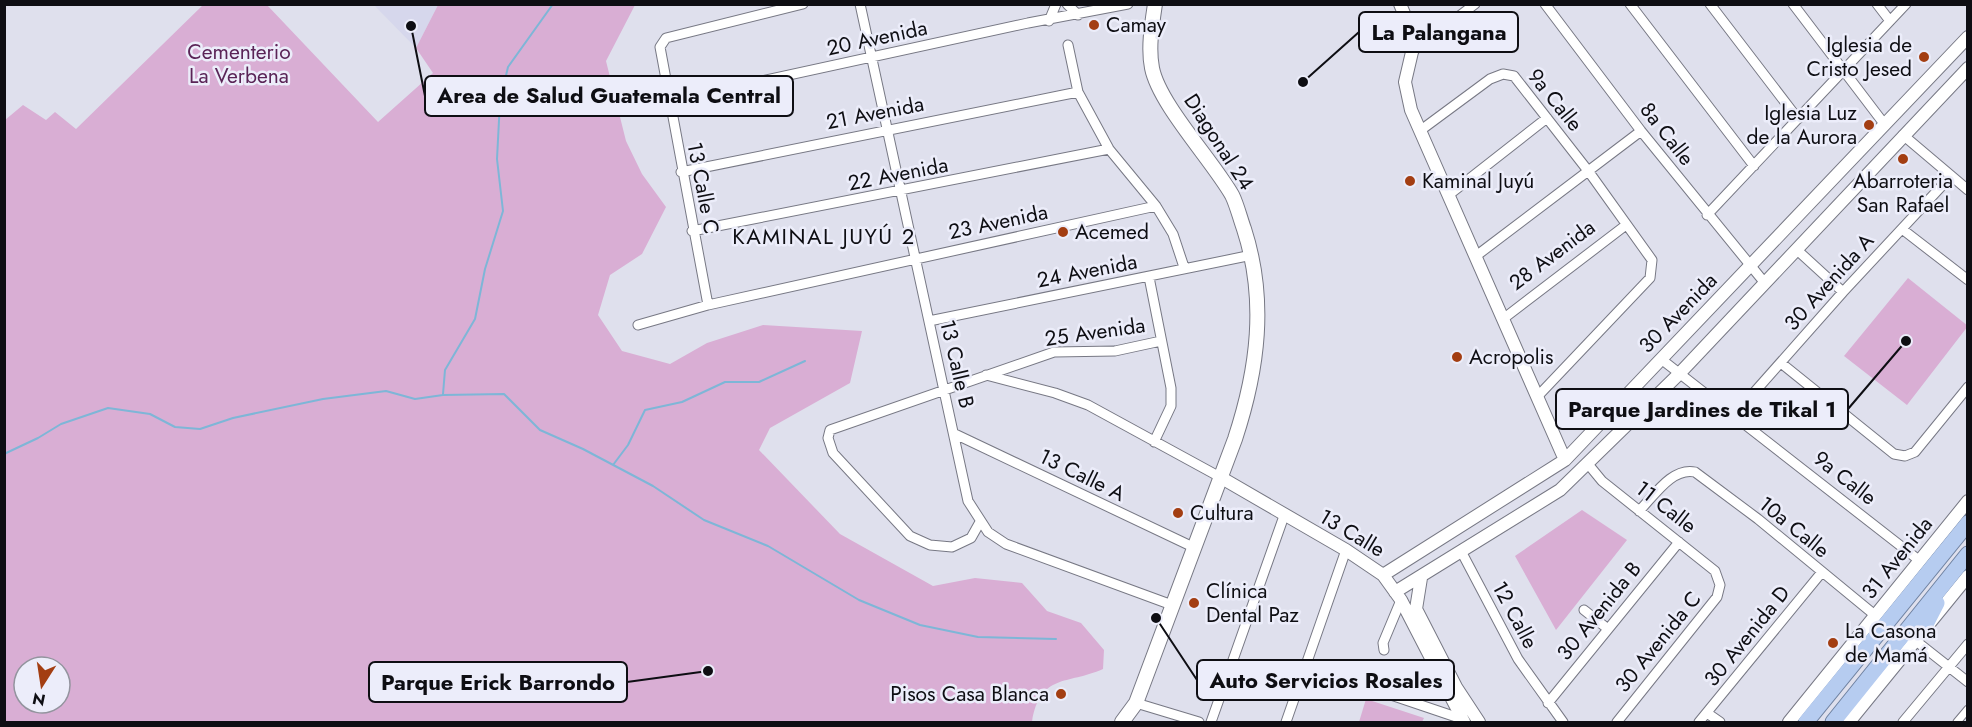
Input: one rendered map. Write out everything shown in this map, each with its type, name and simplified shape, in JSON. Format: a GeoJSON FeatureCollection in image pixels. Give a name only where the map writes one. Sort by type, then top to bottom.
{"type":"FeatureCollection","features":[{"type":"Feature","properties":{"kind":"highway"},"geometry":{"type":"LineString","coordinates":[[1806,723],[1968,523]]}},
{"type":"Feature","properties":{"kind":"highway"},"geometry":{"type":"LineString","coordinates":[[1919,637],[1960,575],[1968,554]]}},
{"type":"Feature","properties":{"kind":"highway"},"geometry":{"type":"LineString","coordinates":[[1833,723],[1960,575]]}},
{"type":"Feature","properties":{"kind":"main road","name":"Diagonal 24"},"geometry":{"type":"LineString","coordinates":[[1155,4],[1151,32],[1152,68],[1167,99],[1232,196],[1252,255],[1258,298],[1257,346],[1247,401],[1220,477]]}},
{"type":"Feature","properties":{"kind":"main road"},"geometry":{"type":"LineString","coordinates":[[1122,723],[1136,703],[1220,477]]}},
{"type":"Feature","properties":{"kind":"street","name":"13 Calle C"},"geometry":{"type":"LineString","coordinates":[[708,305],[681,172],[660,47],[666,38],[803,4]]}},
{"type":"Feature","properties":{"kind":"street","name":"13 Calle B"},"geometry":{"type":"LineString","coordinates":[[860,4],[968,501],[988,532],[1006,544],[1172,605]]}},
{"type":"Feature","properties":{"kind":"street"},"geometry":{"type":"LineString","coordinates":[[1049,21],[1056,4]]}},
{"type":"Feature","properties":{"kind":"street"},"geometry":{"type":"LineString","coordinates":[[1067,4],[1078,15]]}},
{"type":"Feature","properties":{"kind":"street","name":"20 Avenida"},"geometry":{"type":"LineString","coordinates":[[669,102],[1128,4]]}},
{"type":"Feature","properties":{"kind":"street"},"geometry":{"type":"LineString","coordinates":[[1400,4],[1413,52],[1405,82],[1411,110],[1450,194],[1565,460]]}},
{"type":"Feature","properties":{"kind":"street"},"geometry":{"type":"LineString","coordinates":[[1413,52],[1475,4]]}},
{"type":"Feature","properties":{"kind":"street","name":"8a Calle"},"geometry":{"type":"LineString","coordinates":[[1545,4],[1707,215],[1764,282]]}},
{"type":"Feature","properties":{"kind":"street"},"geometry":{"type":"LineString","coordinates":[[1630,4],[1754,166]]}},
{"type":"Feature","properties":{"kind":"street"},"geometry":{"type":"LineString","coordinates":[[1710,4],[1798,119]]}},
{"type":"Feature","properties":{"kind":"street"},"geometry":{"type":"LineString","coordinates":[[1793,4],[1885,125]]}},
{"type":"Feature","properties":{"kind":"street"},"geometry":{"type":"LineString","coordinates":[[1877,4],[1890,21]]}},
{"type":"Feature","properties":{"kind":"street"},"geometry":{"type":"LineString","coordinates":[[1707,215],[1906,4]]}},
{"type":"Feature","properties":{"kind":"street"},"geometry":{"type":"LineString","coordinates":[[1407,23],[1414,31],[1422,34],[1442,30]]}},
{"type":"Feature","properties":{"kind":"street","name":"30 Avenida"},"geometry":{"type":"LineString","coordinates":[[1383,575],[1565,460],[1968,37]]}},
{"type":"Feature","properties":{"kind":"street"},"geometry":{"type":"LineString","coordinates":[[1068,45],[1078,92],[1109,149],[1156,206],[1173,234],[1184,267]]}},
{"type":"Feature","properties":{"kind":"street","name":"30 Avenida"},"geometry":{"type":"LineString","coordinates":[[1398,596],[1461,551],[1549,497],[1588,464],[1679,374],[1968,68]]}},
{"type":"Feature","properties":{"kind":"street","name":"9a Calle"},"geometry":{"type":"LineString","coordinates":[[1421,130],[1491,79],[1507,74],[1517,78],[1650,256],[1653,270],[1648,280],[1537,397]]}},
{"type":"Feature","properties":{"kind":"street","name":"21 Avenida"},"geometry":{"type":"LineString","coordinates":[[681,172],[886,128],[1078,92]]}},
{"type":"Feature","properties":{"kind":"street"},"geometry":{"type":"LineString","coordinates":[[1450,194],[1547,118]]}},
{"type":"Feature","properties":{"kind":"street"},"geometry":{"type":"LineString","coordinates":[[1476,256],[1641,131]]}},
{"type":"Feature","properties":{"kind":"street"},"geometry":{"type":"LineString","coordinates":[[1903,135],[1968,190]]}},
{"type":"Feature","properties":{"kind":"street","name":"22 Avenida"},"geometry":{"type":"LineString","coordinates":[[692,231],[901,192],[1109,149]]}},
{"type":"Feature","properties":{"kind":"street","name":"30 Avenida A"},"geometry":{"type":"LineString","coordinates":[[1735,414],[1843,292],[1951,176]]}},
{"type":"Feature","properties":{"kind":"street","name":"23 Avenida"},"geometry":{"type":"LineString","coordinates":[[638,325],[708,305],[1156,206]]}},
{"type":"Feature","properties":{"kind":"street","name":"28 Avenida"},"geometry":{"type":"LineString","coordinates":[[1503,318],[1626,225]]}},
{"type":"Feature","properties":{"kind":"street"},"geometry":{"type":"LineString","coordinates":[[1902,229],[1968,280]]}},
{"type":"Feature","properties":{"kind":"street"},"geometry":{"type":"LineString","coordinates":[[1796,249],[1843,292]]}},
{"type":"Feature","properties":{"kind":"street","name":"24 Avenida"},"geometry":{"type":"LineString","coordinates":[[929,321],[1149,278],[1184,267],[1252,255]]}},
{"type":"Feature","properties":{"kind":"street"},"geometry":{"type":"LineString","coordinates":[[1149,278],[1171,388],[1171,406],[1154,442]]}},
{"type":"Feature","properties":{"kind":"street","name":"25 Avenida"},"geometry":{"type":"LineString","coordinates":[[980,522],[971,538],[952,547],[930,545],[910,536],[833,453],[828,438],[830,430],[1054,352],[1115,351],[1161,340]]}},
{"type":"Feature","properties":{"kind":"street","name":"9a Calle"},"geometry":{"type":"LineString","coordinates":[[1661,359],[1735,414],[1920,561]]}},
{"type":"Feature","properties":{"kind":"street"},"geometry":{"type":"LineString","coordinates":[[1781,363],[1894,454],[1905,456],[1915,452],[1968,387]]}},
{"type":"Feature","properties":{"kind":"street","name":"13 Calle"},"geometry":{"type":"LineString","coordinates":[[986,375],[1055,393],[1088,405],[1220,477],[1346,550],[1383,575],[1398,596],[1463,721]]}},
{"type":"Feature","properties":{"kind":"street","name":"13 Calle A"},"geometry":{"type":"LineString","coordinates":[[955,434],[1193,547]]}},
{"type":"Feature","properties":{"kind":"street","name":"11 Calle"},"geometry":{"type":"LineString","coordinates":[[1588,464],[1602,481],[1715,571],[1720,580]]}},
{"type":"Feature","properties":{"kind":"street","name":"10a Calle"},"geometry":{"type":"LineString","coordinates":[[1639,511],[1673,476],[1687,471],[1695,472],[1758,519],[1876,616]]}},
{"type":"Feature","properties":{"kind":"street"},"geometry":{"type":"LineString","coordinates":[[1534,481],[1534,493],[1549,497]]}},
{"type":"Feature","properties":{"kind":"street","name":"31 Avenida"},"geometry":{"type":"LineString","coordinates":[[1789,723],[1968,501]]}},
{"type":"Feature","properties":{"kind":"street"},"geometry":{"type":"LineString","coordinates":[[1211,723],[1284,516]]}},
{"type":"Feature","properties":{"kind":"street","name":"30 Avenida B"},"geometry":{"type":"LineString","coordinates":[[1548,703],[1679,542]]}},
{"type":"Feature","properties":{"kind":"street"},"geometry":{"type":"LineString","coordinates":[[1286,723],[1346,550]]}},
{"type":"Feature","properties":{"kind":"street","name":"12 Calle"},"geometry":{"type":"LineString","coordinates":[[1461,551],[1499,626],[1563,723]]}},
{"type":"Feature","properties":{"kind":"street","name":"30 Avenida D"},"geometry":{"type":"LineString","coordinates":[[1699,723],[1822,572]]}},
{"type":"Feature","properties":{"kind":"street"},"geometry":{"type":"LineString","coordinates":[[1410,621],[1409,599],[1418,580]]}},
{"type":"Feature","properties":{"kind":"street"},"geometry":{"type":"LineString","coordinates":[[1418,580],[1416,609],[1456,687],[1479,723]]}},
{"type":"Feature","properties":{"kind":"street","name":"30 Avenida C"},"geometry":{"type":"LineString","coordinates":[[1617,723],[1717,597],[1720,580]]}},
{"type":"Feature","properties":{"kind":"street"},"geometry":{"type":"LineString","coordinates":[[1384,650],[1383,643],[1398,596]]}},
{"type":"Feature","properties":{"kind":"street"},"geometry":{"type":"LineString","coordinates":[[1584,610],[1608,629]]}},
{"type":"Feature","properties":{"kind":"street"},"geometry":{"type":"LineString","coordinates":[[1850,723],[1919,637],[1949,667],[1968,682]]}},
{"type":"Feature","properties":{"kind":"street"},"geometry":{"type":"LineString","coordinates":[[1903,723],[1968,645]]}},
{"type":"Feature","properties":{"kind":"street"},"geometry":{"type":"LineString","coordinates":[[1305,666],[1463,721]]}},
{"type":"Feature","properties":{"kind":"street"},"geometry":{"type":"LineString","coordinates":[[1136,703],[1199,723]]}},
{"type":"Feature","properties":{"kind":"street"},"geometry":{"type":"LineString","coordinates":[[1957,723],[1968,709]]}},
{"type":"Feature","properties":{"kind":"street"},"geometry":{"type":"LineString","coordinates":[[1707,713],[1720,723]]}},
{"type":"Feature","properties":{"kind":"shaded area"},"geometry":{"type":"Polygon","coordinates":[[[374,5],[438,5],[416,48],[374,5]]]}},
{"type":"Feature","properties":{"kind":"green space","name":"Cementerio La Verbena"},"geometry":{"type":"Polygon","coordinates":[[[204,4],[267,5],[378,122],[433,73],[416,48],[438,5],[635,5],[606,61],[626,141],[642,174],[666,207],[642,254],[610,275],[598,315],[622,351],[670,364],[707,343],[763,325],[862,331],[850,383],[770,428],[759,450],[840,534],[933,586],[975,578],[1022,583],[1047,611],[1081,623],[1104,650],[1103,669],[1048,688],[1041,695],[1032,722],[5,722],[5,120],[23,105],[46,120],[55,112],[76,129],[204,4]]]}},
{"type":"Feature","properties":{"kind":"green space"},"geometry":{"type":"Polygon","coordinates":[[[1908,278],[1968,326],[1907,405],[1844,356],[1908,278]]]}},
{"type":"Feature","properties":{"kind":"green space"},"geometry":{"type":"Polygon","coordinates":[[[1582,510],[1627,540],[1556,630],[1515,556],[1582,510]]]}},
{"type":"Feature","properties":{"kind":"green space"},"geometry":{"type":"Polygon","coordinates":[[[1366,699],[1424,718],[1422,722],[1359,722],[1366,699]]]}},
{"type":"Feature","properties":{"kind":"waterway"},"geometry":{"type":"LineString","coordinates":[[443,394],[445,370],[475,319],[485,269],[503,211],[497,159],[500,101],[508,67],[553,4]]}},
{"type":"Feature","properties":{"kind":"waterway"},"geometry":{"type":"LineString","coordinates":[[613,465],[628,445],[645,410],[682,402],[725,382],[759,382],[805,361]]}},
{"type":"Feature","properties":{"kind":"waterway"},"geometry":{"type":"LineString","coordinates":[[4,454],[61,424],[108,408],[150,414],[175,427],[200,429],[233,418],[323,399],[386,391],[415,399],[443,395],[504,394],[540,430],[583,449],[653,486],[704,520],[768,546],[859,600],[920,625],[978,637],[1056,639]]}},
{"type":"Feature","properties":{"kind":"place","name":"Camay"},"geometry":{"type":"Point","coordinates":[1094,25]}},
{"type":"Feature","properties":{"kind":"place","name":"Area de Salud Guatemala Central"},"geometry":{"type":"Point","coordinates":[411,26]}},
{"type":"Feature","properties":{"kind":"place","name":"Iglesia de Cristo Jesed"},"geometry":{"type":"Point","coordinates":[1924,57]}},
{"type":"Feature","properties":{"kind":"place","name":"La Palangana"},"geometry":{"type":"Point","coordinates":[1303,82]}},
{"type":"Feature","properties":{"kind":"place","name":"Iglesia Luz de la Aurora"},"geometry":{"type":"Point","coordinates":[1869,125]}},
{"type":"Feature","properties":{"kind":"place","name":"Abarroteria San Rafael"},"geometry":{"type":"Point","coordinates":[1903,159]}},
{"type":"Feature","properties":{"kind":"place","name":"Kaminal Juyú"},"geometry":{"type":"Point","coordinates":[1410,181]}},
{"type":"Feature","properties":{"kind":"place","name":"Acemed"},"geometry":{"type":"Point","coordinates":[1063,232]}},
{"type":"Feature","properties":{"kind":"place","name":"Parque Jardines de Tikal 1"},"geometry":{"type":"Point","coordinates":[1906,341]}},
{"type":"Feature","properties":{"kind":"place","name":"Acropolis"},"geometry":{"type":"Point","coordinates":[1457,357]}},
{"type":"Feature","properties":{"kind":"place","name":"Cultura"},"geometry":{"type":"Point","coordinates":[1178,513]}},
{"type":"Feature","properties":{"kind":"place","name":"Clínica Dental Paz"},"geometry":{"type":"Point","coordinates":[1194,603]}},
{"type":"Feature","properties":{"kind":"place","name":"Auto Servicios Rosales"},"geometry":{"type":"Point","coordinates":[1156,618]}},
{"type":"Feature","properties":{"kind":"place","name":"La Casona de Mamá"},"geometry":{"type":"Point","coordinates":[1833,643]}},
{"type":"Feature","properties":{"kind":"place","name":"Parque Erick Barrondo"},"geometry":{"type":"Point","coordinates":[708,671]}},
{"type":"Feature","properties":{"kind":"place","name":"Pisos Casa Blanca"},"geometry":{"type":"Point","coordinates":[1061,694]}},
{"type":"Feature","properties":{"kind":"district","name":"KAMINAL JUYÚ 2"},"geometry":{"type":"Point","coordinates":[824,236]}}]}
